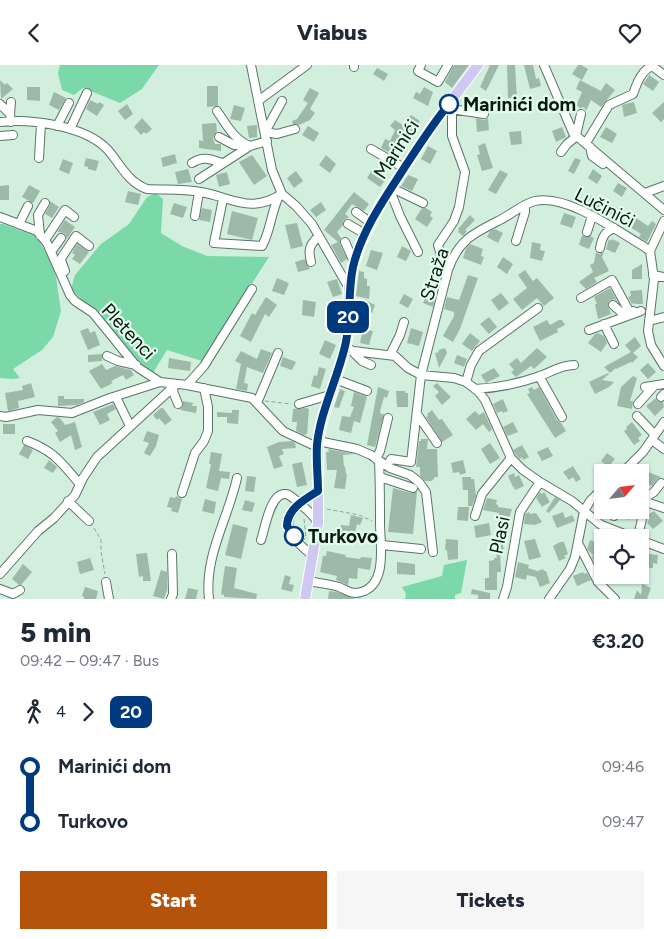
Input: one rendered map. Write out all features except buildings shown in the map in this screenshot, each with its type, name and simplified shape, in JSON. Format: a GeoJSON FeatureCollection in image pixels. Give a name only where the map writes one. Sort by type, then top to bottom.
{"type":"FeatureCollection","features":[{"type":"Feature","properties":{"kind":"main road","name":"Marinići"},"geometry":{"type":"LineString","coordinates":[[371,223],[380,205],[432,126],[450,107],[478,65]]}},
{"type":"Feature","properties":{"kind":"main road"},"geometry":{"type":"LineString","coordinates":[[305,599],[318,523],[318,444],[335,379],[348,350],[349,288],[354,262],[371,223]]}},
{"type":"Feature","properties":{"kind":"street"},"geometry":{"type":"LineString","coordinates":[[251,65],[272,170],[281,195],[296,206],[312,224],[349,288]]}},
{"type":"Feature","properties":{"kind":"street"},"geometry":{"type":"LineString","coordinates":[[258,101],[307,65]]}},
{"type":"Feature","properties":{"kind":"street"},"geometry":{"type":"LineString","coordinates":[[421,65],[418,71],[438,82],[448,65]]}},
{"type":"Feature","properties":{"kind":"street","name":"Lučinići"},"geometry":{"type":"LineString","coordinates":[[544,65],[568,124],[576,135],[664,210]]}},
{"type":"Feature","properties":{"kind":"street"},"geometry":{"type":"LineString","coordinates":[[602,164],[592,156],[588,145],[605,110],[609,105],[633,94],[638,81],[648,68],[655,67],[664,75]]}},
{"type":"Feature","properties":{"kind":"street"},"geometry":{"type":"LineString","coordinates":[[70,129],[87,93]]}},
{"type":"Feature","properties":{"kind":"street"},"geometry":{"type":"LineString","coordinates":[[265,132],[282,101]]}},
{"type":"Feature","properties":{"kind":"street"},"geometry":{"type":"LineString","coordinates":[[5,119],[11,102]]}},
{"type":"Feature","properties":{"kind":"street"},"geometry":{"type":"LineString","coordinates":[[57,126],[68,103]]}},
{"type":"Feature","properties":{"kind":"street"},"geometry":{"type":"LineString","coordinates":[[0,104],[5,119]]}},
{"type":"Feature","properties":{"kind":"street"},"geometry":{"type":"LineString","coordinates":[[449,267],[442,259],[438,245],[454,221],[461,200],[465,172],[452,136],[450,107],[484,114]]}},
{"type":"Feature","properties":{"kind":"street"},"geometry":{"type":"LineString","coordinates":[[217,111],[234,136],[248,145]]}},
{"type":"Feature","properties":{"kind":"street"},"geometry":{"type":"LineString","coordinates":[[561,152],[576,135],[580,114]]}},
{"type":"Feature","properties":{"kind":"street"},"geometry":{"type":"LineString","coordinates":[[5,119],[57,126],[92,137],[105,147],[130,178],[139,186],[147,189],[199,192],[232,202],[250,204],[263,202],[281,195]]}},
{"type":"Feature","properties":{"kind":"street"},"geometry":{"type":"LineString","coordinates":[[38,158],[41,123]]}},
{"type":"Feature","properties":{"kind":"street"},"geometry":{"type":"LineString","coordinates":[[265,132],[277,134],[295,129]]}},
{"type":"Feature","properties":{"kind":"street"},"geometry":{"type":"LineString","coordinates":[[0,136],[13,135]]}},
{"type":"Feature","properties":{"kind":"street"},"geometry":{"type":"LineString","coordinates":[[218,137],[234,145],[248,145],[267,141]]}},
{"type":"Feature","properties":{"kind":"street"},"geometry":{"type":"LineString","coordinates":[[199,179],[248,145]]}},
{"type":"Feature","properties":{"kind":"street"},"geometry":{"type":"LineString","coordinates":[[371,149],[404,168]]}},
{"type":"Feature","properties":{"kind":"street"},"geometry":{"type":"LineString","coordinates":[[192,163],[199,159],[210,159],[222,163]]}},
{"type":"Feature","properties":{"kind":"street"},"geometry":{"type":"LineString","coordinates":[[645,193],[664,185]]}},
{"type":"Feature","properties":{"kind":"street"},"geometry":{"type":"LineString","coordinates":[[391,189],[423,203]]}},
{"type":"Feature","properties":{"kind":"street"},"geometry":{"type":"LineString","coordinates":[[391,189],[400,215],[418,252]]}},
{"type":"Feature","properties":{"kind":"street"},"geometry":{"type":"LineString","coordinates":[[195,216],[199,192]]}},
{"type":"Feature","properties":{"kind":"street"},"geometry":{"type":"LineString","coordinates":[[223,199],[214,243],[262,246],[272,222],[274,206],[281,195]]}},
{"type":"Feature","properties":{"kind":"street","name":"Lučinići"},"geometry":{"type":"LineString","coordinates":[[542,200],[560,202],[592,216],[650,251],[663,227]]}},
{"type":"Feature","properties":{"kind":"street","name":"Straža"},"geometry":{"type":"LineString","coordinates":[[421,375],[454,253],[464,241],[484,227],[525,205],[542,200]]}},
{"type":"Feature","properties":{"kind":"street"},"geometry":{"type":"LineString","coordinates":[[42,237],[38,215],[44,203]]}},
{"type":"Feature","properties":{"kind":"street"},"geometry":{"type":"LineString","coordinates":[[516,241],[526,212],[525,205]]}},
{"type":"Feature","properties":{"kind":"street"},"geometry":{"type":"LineString","coordinates":[[19,224],[28,206]]}},
{"type":"Feature","properties":{"kind":"street"},"geometry":{"type":"LineString","coordinates":[[42,237],[66,210],[74,217]]}},
{"type":"Feature","properties":{"kind":"street"},"geometry":{"type":"LineString","coordinates":[[356,212],[371,223]]}},
{"type":"Feature","properties":{"kind":"street"},"geometry":{"type":"LineString","coordinates":[[587,232],[592,216]]}},
{"type":"Feature","properties":{"kind":"street"},"geometry":{"type":"LineString","coordinates":[[0,217],[37,231],[51,252],[68,289]]}},
{"type":"Feature","properties":{"kind":"street"},"geometry":{"type":"LineString","coordinates":[[348,224],[365,234]]}},
{"type":"Feature","properties":{"kind":"street"},"geometry":{"type":"LineString","coordinates":[[600,248],[602,236],[614,228]]}},
{"type":"Feature","properties":{"kind":"street"},"geometry":{"type":"LineString","coordinates":[[68,289],[69,281],[61,260],[64,253],[76,236],[89,246]]}},
{"type":"Feature","properties":{"kind":"street"},"geometry":{"type":"LineString","coordinates":[[311,262],[308,251],[309,247],[319,236]]}},
{"type":"Feature","properties":{"kind":"street"},"geometry":{"type":"LineString","coordinates":[[51,252],[61,238]]}},
{"type":"Feature","properties":{"kind":"street"},"geometry":{"type":"LineString","coordinates":[[345,242],[354,262]]}},
{"type":"Feature","properties":{"kind":"street"},"geometry":{"type":"LineString","coordinates":[[650,251],[653,275],[648,331],[651,345],[664,366]]}},
{"type":"Feature","properties":{"kind":"street"},"geometry":{"type":"LineString","coordinates":[[653,275],[664,277]]}},
{"type":"Feature","properties":{"kind":"street"},"geometry":{"type":"LineString","coordinates":[[582,298],[612,279],[629,311]]}},
{"type":"Feature","properties":{"kind":"street","name":"Pletenci"},"geometry":{"type":"LineString","coordinates":[[68,289],[75,301],[92,313],[136,365],[160,382]]}},
{"type":"Feature","properties":{"kind":"street"},"geometry":{"type":"LineString","coordinates":[[187,385],[204,366],[252,289]]}},
{"type":"Feature","properties":{"kind":"street"},"geometry":{"type":"LineString","coordinates":[[613,305],[621,312],[650,310]]}},
{"type":"Feature","properties":{"kind":"street"},"geometry":{"type":"LineString","coordinates":[[466,382],[471,365],[480,351],[538,308]]}},
{"type":"Feature","properties":{"kind":"street"},"geometry":{"type":"LineString","coordinates":[[589,330],[642,311]]}},
{"type":"Feature","properties":{"kind":"street"},"geometry":{"type":"LineString","coordinates":[[649,321],[664,317]]}},
{"type":"Feature","properties":{"kind":"street"},"geometry":{"type":"LineString","coordinates":[[390,355],[404,322]]}},
{"type":"Feature","properties":{"kind":"street"},"geometry":{"type":"LineString","coordinates":[[604,324],[614,344]]}},
{"type":"Feature","properties":{"kind":"street"},"geometry":{"type":"LineString","coordinates":[[348,350],[394,356],[408,368],[421,375],[466,382],[485,400],[511,458],[523,470],[557,491],[601,525],[611,529]]}},
{"type":"Feature","properties":{"kind":"street"},"geometry":{"type":"LineString","coordinates":[[348,350],[362,361],[371,365]]}},
{"type":"Feature","properties":{"kind":"street"},"geometry":{"type":"LineString","coordinates":[[257,403],[278,353]]}},
{"type":"Feature","properties":{"kind":"street"},"geometry":{"type":"LineString","coordinates":[[107,356],[118,361],[136,365]]}},
{"type":"Feature","properties":{"kind":"street"},"geometry":{"type":"LineString","coordinates":[[475,389],[520,383],[560,367],[574,365]]}},
{"type":"Feature","properties":{"kind":"street"},"geometry":{"type":"LineString","coordinates":[[387,466],[391,459],[411,463],[421,375]]}},
{"type":"Feature","properties":{"kind":"street"},"geometry":{"type":"LineString","coordinates":[[540,376],[562,417]]}},
{"type":"Feature","properties":{"kind":"street"},"geometry":{"type":"LineString","coordinates":[[335,379],[367,391]]}},
{"type":"Feature","properties":{"kind":"street","name":"Pletenci"},"geometry":{"type":"LineString","coordinates":[[0,416],[6,417],[38,409],[72,413],[160,382],[187,385],[252,398],[283,431],[318,444],[356,449],[371,455],[387,466],[410,475],[420,482],[426,492],[433,551]]}},
{"type":"Feature","properties":{"kind":"street"},"geometry":{"type":"LineString","coordinates":[[174,384],[173,391],[178,404]]}},
{"type":"Feature","properties":{"kind":"street"},"geometry":{"type":"LineString","coordinates":[[0,574],[74,495],[97,457],[174,384]]}},
{"type":"Feature","properties":{"kind":"street"},"geometry":{"type":"LineString","coordinates":[[645,387],[664,384]]}},
{"type":"Feature","properties":{"kind":"street"},"geometry":{"type":"LineString","coordinates":[[638,404],[654,386]]}},
{"type":"Feature","properties":{"kind":"street"},"geometry":{"type":"LineString","coordinates":[[182,493],[195,453],[204,441],[208,431],[208,407],[204,388]]}},
{"type":"Feature","properties":{"kind":"street"},"geometry":{"type":"LineString","coordinates":[[299,404],[330,395]]}},
{"type":"Feature","properties":{"kind":"street"},"geometry":{"type":"LineString","coordinates":[[116,397],[130,426]]}},
{"type":"Feature","properties":{"kind":"street"},"geometry":{"type":"LineString","coordinates":[[417,414],[437,443]]}},
{"type":"Feature","properties":{"kind":"street"},"geometry":{"type":"LineString","coordinates":[[637,416],[664,449]]}},
{"type":"Feature","properties":{"kind":"street"},"geometry":{"type":"LineString","coordinates":[[308,581],[339,587],[360,596],[376,581],[379,573],[382,545],[380,477],[377,460],[388,419]]}},
{"type":"Feature","properties":{"kind":"street"},"geometry":{"type":"LineString","coordinates":[[631,464],[643,452],[664,423]]}},
{"type":"Feature","properties":{"kind":"street"},"geometry":{"type":"LineString","coordinates":[[27,441],[51,452],[80,484]]}},
{"type":"Feature","properties":{"kind":"street","name":"Plasi"},"geometry":{"type":"LineString","coordinates":[[475,516],[482,494],[511,458]]}},
{"type":"Feature","properties":{"kind":"street"},"geometry":{"type":"LineString","coordinates":[[380,477],[413,488]]}},
{"type":"Feature","properties":{"kind":"street"},"geometry":{"type":"LineString","coordinates":[[209,599],[208,574],[213,550],[233,495],[237,478]]}},
{"type":"Feature","properties":{"kind":"street","name":"Plasi"},"geometry":{"type":"LineString","coordinates":[[503,599],[507,587],[520,512],[540,482]]}},
{"type":"Feature","properties":{"kind":"street"},"geometry":{"type":"LineString","coordinates":[[649,495],[654,492],[660,483]]}},
{"type":"Feature","properties":{"kind":"street"},"geometry":{"type":"LineString","coordinates":[[312,555],[287,526],[289,515],[299,504],[318,491]]}},
{"type":"Feature","properties":{"kind":"street"},"geometry":{"type":"LineString","coordinates":[[261,540],[273,501],[280,495],[287,494],[307,509],[318,523]]}},
{"type":"Feature","properties":{"kind":"street"},"geometry":{"type":"LineString","coordinates":[[549,599],[570,569],[578,543],[584,511],[590,501],[594,498]]}},
{"type":"Feature","properties":{"kind":"street"},"geometry":{"type":"LineString","coordinates":[[68,501],[89,521]]}},
{"type":"Feature","properties":{"kind":"street"},"geometry":{"type":"LineString","coordinates":[[649,503],[664,508]]}},
{"type":"Feature","properties":{"kind":"street"},"geometry":{"type":"LineString","coordinates":[[578,543],[598,582],[615,599]]}},
{"type":"Feature","properties":{"kind":"street"},"geometry":{"type":"LineString","coordinates":[[649,543],[664,549]]}},
{"type":"Feature","properties":{"kind":"street"},"geometry":{"type":"LineString","coordinates":[[382,545],[421,549]]}},
{"type":"Feature","properties":{"kind":"street"},"geometry":{"type":"LineString","coordinates":[[172,554],[172,597]]}},
{"type":"Feature","properties":{"kind":"street"},"geometry":{"type":"LineString","coordinates":[[106,582],[109,599]]}},
{"type":"Feature","properties":{"kind":"street"},"geometry":{"type":"LineString","coordinates":[[0,589],[13,594],[20,590]]}},
{"type":"Feature","properties":{"kind":"path"},"geometry":{"type":"LineString","coordinates":[[257,403],[266,401],[299,404]]}},
{"type":"Feature","properties":{"kind":"path"},"geometry":{"type":"LineString","coordinates":[[324,508],[359,515],[377,523]]}},
{"type":"Feature","properties":{"kind":"path"},"geometry":{"type":"LineString","coordinates":[[304,514],[306,537],[304,539]]}},
{"type":"Feature","properties":{"kind":"path"},"geometry":{"type":"LineString","coordinates":[[89,521],[101,540],[106,582]]}},
{"type":"Feature","properties":{"kind":"green space"},"geometry":{"type":"Polygon","coordinates":[[[60,65],[159,65],[142,89],[120,103],[83,88],[74,95],[62,90],[58,73],[60,65]]]}},
{"type":"Feature","properties":{"kind":"green space"},"geometry":{"type":"Polygon","coordinates":[[[156,193],[163,199],[161,233],[182,246],[207,256],[269,257],[202,361],[167,350],[151,376],[71,289],[75,275],[101,244],[129,224],[147,197],[156,193]]]}},
{"type":"Feature","properties":{"kind":"green space"},"geometry":{"type":"Polygon","coordinates":[[[0,224],[36,236],[49,257],[56,277],[61,311],[53,337],[42,350],[13,369],[20,378],[13,379],[0,378],[0,224]]]}},
{"type":"Feature","properties":{"kind":"green space"},"geometry":{"type":"Polygon","coordinates":[[[467,560],[461,593],[455,595],[455,599],[405,599],[406,594],[402,587],[442,576],[444,565],[467,560]]]}},
{"type":"Feature","properties":{"kind":"bus line","name":"20"},"geometry":{"type":"LineString","coordinates":[[294,536],[287,526],[289,515],[299,504],[318,491],[318,441],[322,421],[345,350],[348,333],[349,288],[360,243],[380,205],[432,126],[449,104]]}},
{"type":"Feature","properties":{"kind":"place","name":"Marinići dom"},"geometry":{"type":"Point","coordinates":[449,104]}},
{"type":"Feature","properties":{"kind":"place","name":"Turkovo"},"geometry":{"type":"Point","coordinates":[294,536]}}]}
